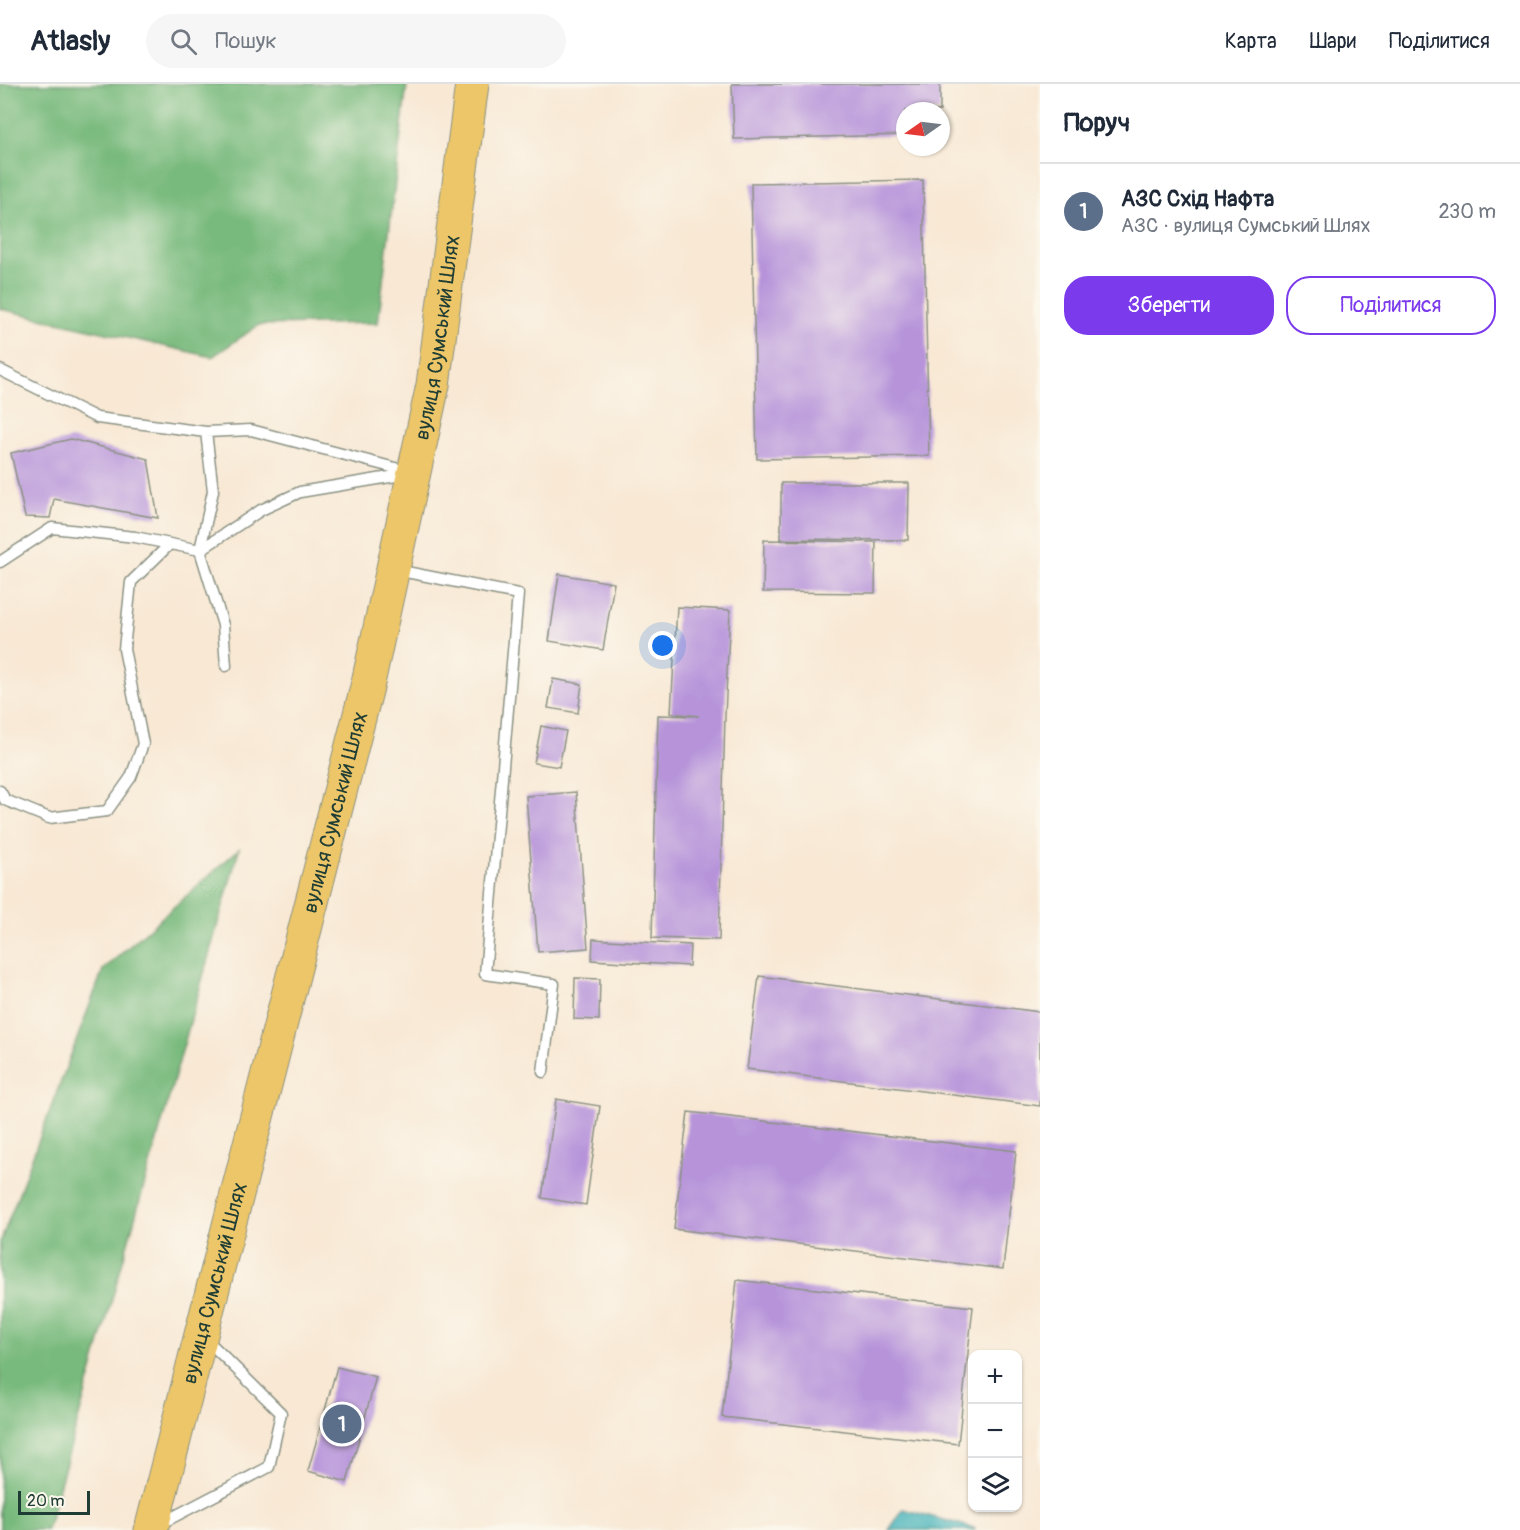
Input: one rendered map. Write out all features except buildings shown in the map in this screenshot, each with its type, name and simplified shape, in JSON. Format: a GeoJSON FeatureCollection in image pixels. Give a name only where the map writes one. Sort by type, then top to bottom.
{"type":"FeatureCollection","features":[{"type":"Feature","properties":{"kind":"main road","name":"вулиця Сумський Шлях"},"geometry":{"type":"LineString","coordinates":[[152,1529],[368,683],[433,385],[472,84]]}},
{"type":"Feature","properties":{"kind":"lane"},"geometry":{"type":"LineString","coordinates":[[0,370],[97,418],[206,432],[251,430],[414,473]]}},
{"type":"Feature","properties":{"kind":"lane"},"geometry":{"type":"LineString","coordinates":[[206,432],[213,491],[200,550],[224,625],[226,666]]}},
{"type":"Feature","properties":{"kind":"lane"},"geometry":{"type":"LineString","coordinates":[[0,562],[52,528],[135,537],[200,550],[261,510],[300,492],[414,473]]}},
{"type":"Feature","properties":{"kind":"lane"},"geometry":{"type":"LineString","coordinates":[[0,791],[5,800],[48,818],[107,811],[131,777],[143,744],[124,649],[131,582],[170,544]]}},
{"type":"Feature","properties":{"kind":"lane"},"geometry":{"type":"LineString","coordinates":[[393,569],[518,594],[485,974],[554,984],[543,1072]]}},
{"type":"Feature","properties":{"kind":"lane"},"geometry":{"type":"LineString","coordinates":[[152,1529],[269,1467],[281,1413],[202,1335]]}},
{"type":"Feature","properties":{"kind":"green space"},"geometry":{"type":"Polygon","coordinates":[[[0,84],[407,84],[378,323],[259,325],[212,357],[0,309],[0,84]]]}},
{"type":"Feature","properties":{"kind":"green space"},"geometry":{"type":"Polygon","coordinates":[[[239,849],[47,1530],[0,1530],[0,1243],[103,970],[239,849]]]}},
{"type":"Feature","properties":{"kind":"water"},"geometry":{"type":"Polygon","coordinates":[[[903,1509],[974,1528],[975,1530],[889,1530],[903,1509]]]}},
{"type":"Feature","properties":{"kind":"place","name":"АЗС Схід Нафта"},"geometry":{"type":"Point","coordinates":[342,1424]}}]}
